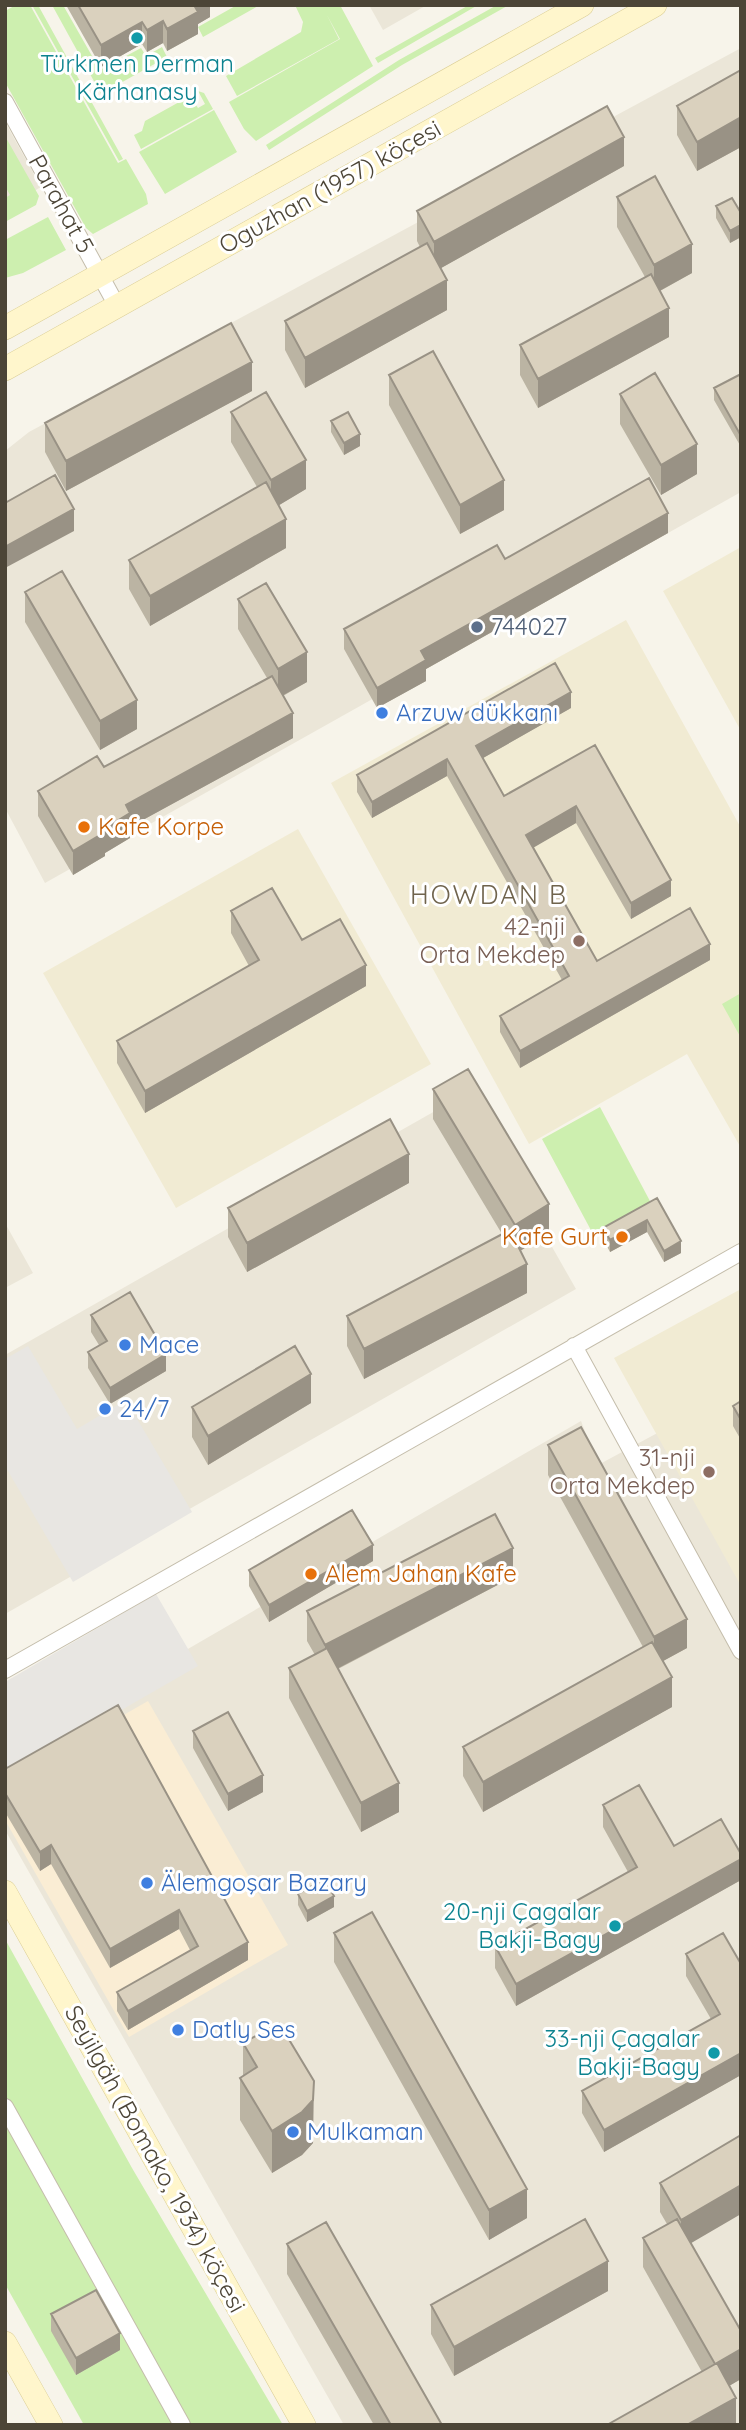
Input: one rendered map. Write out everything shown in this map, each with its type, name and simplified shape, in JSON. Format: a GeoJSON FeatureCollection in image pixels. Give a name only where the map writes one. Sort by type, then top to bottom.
{"type":"FeatureCollection","features":[{"type":"Feature","properties":{"kind":"main road","name":"Oguzhan (1957) köçesi"},"geometry":{"type":"LineString","coordinates":[[5,328],[582,5]]}},
{"type":"Feature","properties":{"kind":"main road","name":"Oguzhan (1957) köçesi"},"geometry":{"type":"LineString","coordinates":[[5,369],[655,5]]}},
{"type":"Feature","properties":{"kind":"main road","name":"Seýilgäh (Bomako, 1934) köçesi"},"geometry":{"type":"LineString","coordinates":[[5,1892],[304,2425]]}},
{"type":"Feature","properties":{"kind":"main road"},"geometry":{"type":"LineString","coordinates":[[5,2343],[51,2425]]}},
{"type":"Feature","properties":{"kind":"street","name":"Parahat 5"},"geometry":{"type":"LineString","coordinates":[[5,102],[117,306]]}},
{"type":"Feature","properties":{"kind":"street"},"geometry":{"type":"LineString","coordinates":[[5,1670],[741,1252]]}},
{"type":"Feature","properties":{"kind":"street"},"geometry":{"type":"LineString","coordinates":[[574,1346],[741,1651]]}},
{"type":"Feature","properties":{"kind":"street"},"geometry":{"type":"LineString","coordinates":[[5,2107],[182,2425]]}},
{"type":"Feature","properties":{"kind":"shaded area"},"geometry":{"type":"Polygon","coordinates":[[[369,5],[427,5],[383,30],[369,5]]]}},
{"type":"Feature","properties":{"kind":"shaded area"},"geometry":{"type":"Polygon","coordinates":[[[741,48],[741,492],[45,883],[5,808],[5,451],[29,432],[741,48]]]}},
{"type":"Feature","properties":{"kind":"shaded area"},"geometry":{"type":"Polygon","coordinates":[[[5,122],[41,187],[5,208],[5,122]]]}},
{"type":"Feature","properties":{"kind":"shaded area"},"geometry":{"type":"Polygon","coordinates":[[[741,547],[741,731],[663,591],[741,547]]]}},
{"type":"Feature","properties":{"kind":"shaded area","name":"42-nji Orta Mekdep"},"geometry":{"type":"Polygon","coordinates":[[[626,620],[741,828],[741,1148],[687,1054],[529,1144],[331,783],[626,620]]]}},
{"type":"Feature","properties":{"kind":"shaded area"},"geometry":{"type":"Polygon","coordinates":[[[298,829],[431,1064],[176,1208],[43,973],[298,829]]]}},
{"type":"Feature","properties":{"kind":"shaded area"},"geometry":{"type":"Polygon","coordinates":[[[465,1094],[576,1289],[5,1614],[5,1355],[465,1094]]]}},
{"type":"Feature","properties":{"kind":"shaded area"},"geometry":{"type":"Polygon","coordinates":[[[5,1223],[33,1273],[5,1288],[5,1223]]]}},
{"type":"Feature","properties":{"kind":"shaded area","name":"31-nji Orta Mekdep"},"geometry":{"type":"Polygon","coordinates":[[[741,1289],[741,1586],[614,1358],[741,1289]]]}},
{"type":"Feature","properties":{"kind":"shaded area"},"geometry":{"type":"Polygon","coordinates":[[[28,1346],[77,1429],[126,1400],[192,1512],[73,1582],[5,1466],[5,1359],[28,1346]]]}},
{"type":"Feature","properties":{"kind":"shaded area"},"geometry":{"type":"Polygon","coordinates":[[[741,1388],[741,2425],[344,2425],[5,1830],[5,1755],[581,1421],[598,1465],[741,1388]]]}},
{"type":"Feature","properties":{"kind":"shaded area"},"geometry":{"type":"Polygon","coordinates":[[[156,1594],[198,1666],[5,1777],[5,1682],[156,1594]]]}},
{"type":"Feature","properties":{"kind":"shaded area","name":"Älemgoşar Bazary"},"geometry":{"type":"Polygon","coordinates":[[[148,1701],[288,1945],[129,2037],[5,1820],[5,1783],[148,1701]]]}},
{"type":"Feature","properties":{"kind":"green space"},"geometry":{"type":"Polygon","coordinates":[[[16,5],[30,5],[118,163],[126,159],[146,194],[148,204],[93,234],[86,228],[5,82],[5,11],[16,5]]]}},
{"type":"Feature","properties":{"kind":"green space"},"geometry":{"type":"Polygon","coordinates":[[[32,5],[38,5],[123,159],[119,161],[32,5]]]}},
{"type":"Feature","properties":{"kind":"green space"},"geometry":{"type":"Polygon","coordinates":[[[52,5],[63,5],[100,70],[141,48],[146,56],[162,47],[167,57],[101,94],[52,5]]]}},
{"type":"Feature","properties":{"kind":"green space"},"geometry":{"type":"Polygon","coordinates":[[[237,5],[260,5],[203,37],[198,27],[237,5]]]}},
{"type":"Feature","properties":{"kind":"green space"},"geometry":{"type":"Polygon","coordinates":[[[295,5],[340,5],[373,66],[256,141],[244,129],[229,102],[340,39],[327,15],[339,39],[237,96],[226,76],[301,32],[303,22],[295,5]]]}},
{"type":"Feature","properties":{"kind":"green space"},"geometry":{"type":"Polygon","coordinates":[[[469,5],[478,5],[378,63],[375,58],[469,5]]]}},
{"type":"Feature","properties":{"kind":"green space"},"geometry":{"type":"Polygon","coordinates":[[[497,5],[509,5],[402,65],[269,150],[266,145],[399,60],[497,5]]]}},
{"type":"Feature","properties":{"kind":"green space"},"geometry":{"type":"Polygon","coordinates":[[[198,91],[204,93],[213,109],[141,149],[134,135],[142,131],[145,121],[190,96],[198,108],[205,104],[198,91]]]}},
{"type":"Feature","properties":{"kind":"green space"},"geometry":{"type":"Polygon","coordinates":[[[214,110],[237,152],[165,194],[139,152],[214,110]]]}},
{"type":"Feature","properties":{"kind":"green space"},"geometry":{"type":"Polygon","coordinates":[[[5,136],[39,196],[36,205],[5,222],[5,198],[10,195],[5,186],[5,136]]]}},
{"type":"Feature","properties":{"kind":"green space"},"geometry":{"type":"Polygon","coordinates":[[[48,217],[66,250],[23,273],[5,278],[5,240],[48,217]]]}},
{"type":"Feature","properties":{"kind":"green space"},"geometry":{"type":"Polygon","coordinates":[[[741,993],[741,1038],[722,1004],[741,993]]]}},
{"type":"Feature","properties":{"kind":"green space"},"geometry":{"type":"Polygon","coordinates":[[[600,1107],[651,1203],[593,1234],[542,1139],[600,1107]]]}},
{"type":"Feature","properties":{"kind":"green space"},"geometry":{"type":"Polygon","coordinates":[[[5,1939],[132,2168],[283,2425],[84,2425],[5,2284],[5,1939]]]}},
{"type":"Feature","properties":{"kind":"building"},"geometry":{"type":"Polygon","coordinates":[[[78,5],[194,5],[198,12],[167,29],[163,21],[147,30],[142,22],[101,45],[78,5]]]}},
{"type":"Feature","properties":{"kind":"building"},"geometry":{"type":"Polygon","coordinates":[[[741,70],[741,117],[697,142],[677,106],[741,70]]]}},
{"type":"Feature","properties":{"kind":"building"},"geometry":{"type":"Polygon","coordinates":[[[607,106],[624,137],[434,242],[417,211],[607,106]]]}},
{"type":"Feature","properties":{"kind":"building"},"geometry":{"type":"Polygon","coordinates":[[[655,176],[692,244],[654,265],[617,197],[655,176]]]}},
{"type":"Feature","properties":{"kind":"building"},"geometry":{"type":"Polygon","coordinates":[[[732,198],[741,213],[741,225],[730,231],[716,206],[732,198]]]}},
{"type":"Feature","properties":{"kind":"building"},"geometry":{"type":"Polygon","coordinates":[[[427,243],[447,280],[305,358],[285,321],[427,243]]]}},
{"type":"Feature","properties":{"kind":"building"},"geometry":{"type":"Polygon","coordinates":[[[651,274],[669,308],[538,379],[520,345],[651,274]]]}},
{"type":"Feature","properties":{"kind":"building"},"geometry":{"type":"Polygon","coordinates":[[[231,323],[252,362],[66,461],[45,423],[231,323]]]}},
{"type":"Feature","properties":{"kind":"building"},"geometry":{"type":"Polygon","coordinates":[[[433,351],[504,480],[460,505],[389,375],[433,351]]]}},
{"type":"Feature","properties":{"kind":"building"},"geometry":{"type":"Polygon","coordinates":[[[655,373],[697,444],[661,465],[620,394],[655,373]]]}},
{"type":"Feature","properties":{"kind":"building"},"geometry":{"type":"Polygon","coordinates":[[[741,374],[741,436],[714,388],[741,374]]]}},
{"type":"Feature","properties":{"kind":"building"},"geometry":{"type":"Polygon","coordinates":[[[266,392],[306,460],[271,480],[231,412],[266,392]]]}},
{"type":"Feature","properties":{"kind":"building"},"geometry":{"type":"Polygon","coordinates":[[[348,412],[360,434],[344,443],[331,421],[348,412]]]}},
{"type":"Feature","properties":{"kind":"building"},"geometry":{"type":"Polygon","coordinates":[[[55,475],[74,509],[5,547],[5,503],[55,475]]]}},
{"type":"Feature","properties":{"kind":"building"},"geometry":{"type":"Polygon","coordinates":[[[649,478],[668,513],[421,651],[426,660],[377,688],[344,629],[497,545],[505,559],[649,478]]]}},
{"type":"Feature","properties":{"kind":"building"},"geometry":{"type":"Polygon","coordinates":[[[266,482],[286,519],[150,596],[129,560],[266,482]]]}},
{"type":"Feature","properties":{"kind":"building"},"geometry":{"type":"Polygon","coordinates":[[[62,571],[137,700],[100,721],[25,592],[62,571]]]}},
{"type":"Feature","properties":{"kind":"building"},"geometry":{"type":"Polygon","coordinates":[[[266,583],[307,652],[278,669],[238,599],[266,583]]]}},
{"type":"Feature","properties":{"kind":"building"},"geometry":{"type":"Polygon","coordinates":[[[555,663],[571,692],[476,746],[504,796],[595,745],[671,880],[631,903],[576,806],[526,835],[597,961],[690,908],[710,944],[520,1051],[500,1016],[569,976],[447,759],[372,802],[357,775],[555,663]]]}},
{"type":"Feature","properties":{"kind":"building"},"geometry":{"type":"Polygon","coordinates":[[[272,676],[293,713],[126,805],[130,813],[73,851],[38,791],[97,756],[104,767],[272,676]]]}},
{"type":"Feature","properties":{"kind":"building"},"geometry":{"type":"Polygon","coordinates":[[[272,888],[302,940],[340,919],[366,965],[145,1091],[117,1041],[259,960],[231,911],[272,888]]]}},
{"type":"Feature","properties":{"kind":"building"},"geometry":{"type":"Polygon","coordinates":[[[468,1069],[549,1204],[515,1225],[433,1089],[468,1069]]]}},
{"type":"Feature","properties":{"kind":"building"},"geometry":{"type":"Polygon","coordinates":[[[390,1119],[409,1154],[247,1243],[228,1208],[390,1119]]]}},
{"type":"Feature","properties":{"kind":"building"},"geometry":{"type":"Polygon","coordinates":[[[657,1198],[681,1241],[664,1251],[647,1220],[610,1240],[603,1228],[657,1198]]]}},
{"type":"Feature","properties":{"kind":"building"},"geometry":{"type":"Polygon","coordinates":[[[510,1230],[527,1264],[364,1349],[347,1316],[510,1230]]]}},
{"type":"Feature","properties":{"kind":"building","name":"Mace"},"geometry":{"type":"Polygon","coordinates":[[[130,1292],[166,1354],[110,1388],[88,1352],[107,1341],[91,1315],[130,1292]]]}},
{"type":"Feature","properties":{"kind":"building"},"geometry":{"type":"Polygon","coordinates":[[[295,1346],[311,1374],[208,1436],[192,1407],[295,1346]]]}},
{"type":"Feature","properties":{"kind":"building"},"geometry":{"type":"Polygon","coordinates":[[[741,1401],[741,1420],[733,1406],[741,1401]]]}},
{"type":"Feature","properties":{"kind":"building"},"geometry":{"type":"Polygon","coordinates":[[[581,1427],[687,1619],[654,1637],[548,1445],[581,1427]]]}},
{"type":"Feature","properties":{"kind":"building","name":"Alem Jahan Kafe"},"geometry":{"type":"Polygon","coordinates":[[[352,1510],[373,1545],[269,1605],[249,1570],[352,1510]]]}},
{"type":"Feature","properties":{"kind":"building"},"geometry":{"type":"Polygon","coordinates":[[[495,1514],[513,1548],[325,1645],[307,1611],[495,1514]]]}},
{"type":"Feature","properties":{"kind":"building"},"geometry":{"type":"Polygon","coordinates":[[[652,1642],[672,1677],[483,1782],[463,1747],[652,1642]]]}},
{"type":"Feature","properties":{"kind":"building"},"geometry":{"type":"Polygon","coordinates":[[[327,1648],[399,1783],[361,1803],[289,1668],[327,1648]]]}},
{"type":"Feature","properties":{"kind":"building"},"geometry":{"type":"Polygon","coordinates":[[[118,1705],[248,1942],[128,2011],[117,1992],[198,1946],[179,1910],[110,1949],[51,1845],[40,1852],[5,1793],[5,1769],[118,1705]]]}},
{"type":"Feature","properties":{"kind":"building"},"geometry":{"type":"Polygon","coordinates":[[[228,1712],[263,1775],[228,1794],[193,1731],[228,1712]]]}},
{"type":"Feature","properties":{"kind":"building"},"geometry":{"type":"Polygon","coordinates":[[[639,1785],[674,1846],[721,1819],[741,1854],[741,1859],[516,1984],[495,1946],[637,1867],[603,1805],[639,1785]]]}},
{"type":"Feature","properties":{"kind":"building"},"geometry":{"type":"Polygon","coordinates":[[[324,1879],[334,1896],[307,1911],[298,1894],[324,1879]]]}},
{"type":"Feature","properties":{"kind":"building"},"geometry":{"type":"Polygon","coordinates":[[[372,1912],[527,2189],[489,2210],[334,1933],[372,1912]]]}},
{"type":"Feature","properties":{"kind":"building"},"geometry":{"type":"Polygon","coordinates":[[[723,1933],[741,1964],[741,2053],[604,2130],[582,2091],[720,2014],[686,1954],[723,1933]]]}},
{"type":"Feature","properties":{"kind":"building"},"geometry":{"type":"Polygon","coordinates":[[[279,2023],[314,2081],[313,2100],[302,2112],[272,2131],[240,2078],[257,2067],[243,2043],[279,2023]]]}},
{"type":"Feature","properties":{"kind":"building"},"geometry":{"type":"Polygon","coordinates":[[[741,2135],[741,2185],[681,2220],[660,2183],[741,2135]]]}},
{"type":"Feature","properties":{"kind":"building"},"geometry":{"type":"Polygon","coordinates":[[[585,2219],[608,2261],[454,2347],[431,2305],[585,2219]]]}},
{"type":"Feature","properties":{"kind":"building"},"geometry":{"type":"Polygon","coordinates":[[[677,2219],[741,2331],[741,2349],[715,2364],[643,2238],[677,2219]]]}},
{"type":"Feature","properties":{"kind":"building"},"geometry":{"type":"Polygon","coordinates":[[[326,2222],[442,2425],[391,2425],[287,2244],[326,2222]]]}},
{"type":"Feature","properties":{"kind":"building"},"geometry":{"type":"Polygon","coordinates":[[[96,2290],[120,2333],[76,2358],[51,2314],[96,2290]]]}},
{"type":"Feature","properties":{"kind":"building"},"geometry":{"type":"Polygon","coordinates":[[[717,2363],[736,2398],[687,2425],[607,2425],[717,2363]]]}},
{"type":"Feature","properties":{"kind":"place","name":"Türkmen Derman Kärhanasy"},"geometry":{"type":"Point","coordinates":[137,38]}},
{"type":"Feature","properties":{"kind":"place","name":"744027"},"geometry":{"type":"Point","coordinates":[477,627]}},
{"type":"Feature","properties":{"kind":"place","name":"Arzuw dükkanı"},"geometry":{"type":"Point","coordinates":[382,713]}},
{"type":"Feature","properties":{"kind":"place","name":"Kafe Korpe"},"geometry":{"type":"Point","coordinates":[84,827]}},
{"type":"Feature","properties":{"kind":"place","name":"42-nji Orta Mekdep"},"geometry":{"type":"Point","coordinates":[579,941]}},
{"type":"Feature","properties":{"kind":"place","name":"Kafe Gurt"},"geometry":{"type":"Point","coordinates":[622,1237]}},
{"type":"Feature","properties":{"kind":"place","name":"Mace"},"geometry":{"type":"Point","coordinates":[125,1345]}},
{"type":"Feature","properties":{"kind":"place","name":"24/7"},"geometry":{"type":"Point","coordinates":[105,1409]}},
{"type":"Feature","properties":{"kind":"place","name":"31-nji Orta Mekdep"},"geometry":{"type":"Point","coordinates":[709,1472]}},
{"type":"Feature","properties":{"kind":"place","name":"Alem Jahan Kafe"},"geometry":{"type":"Point","coordinates":[311,1574]}},
{"type":"Feature","properties":{"kind":"place","name":"Älemgoşar Bazary"},"geometry":{"type":"Point","coordinates":[147,1883]}},
{"type":"Feature","properties":{"kind":"place","name":"20-nji Çagalar Bakji-Bagy"},"geometry":{"type":"Point","coordinates":[615,1926]}},
{"type":"Feature","properties":{"kind":"place","name":"Datly Ses"},"geometry":{"type":"Point","coordinates":[178,2030]}},
{"type":"Feature","properties":{"kind":"place","name":"33-nji Çagalar Bakji-Bagy"},"geometry":{"type":"Point","coordinates":[714,2053]}},
{"type":"Feature","properties":{"kind":"place","name":"Mulkaman"},"geometry":{"type":"Point","coordinates":[293,2132]}},
{"type":"Feature","properties":{"kind":"district","name":"HOWDAN B"},"geometry":{"type":"Point","coordinates":[489,895]}}]}
